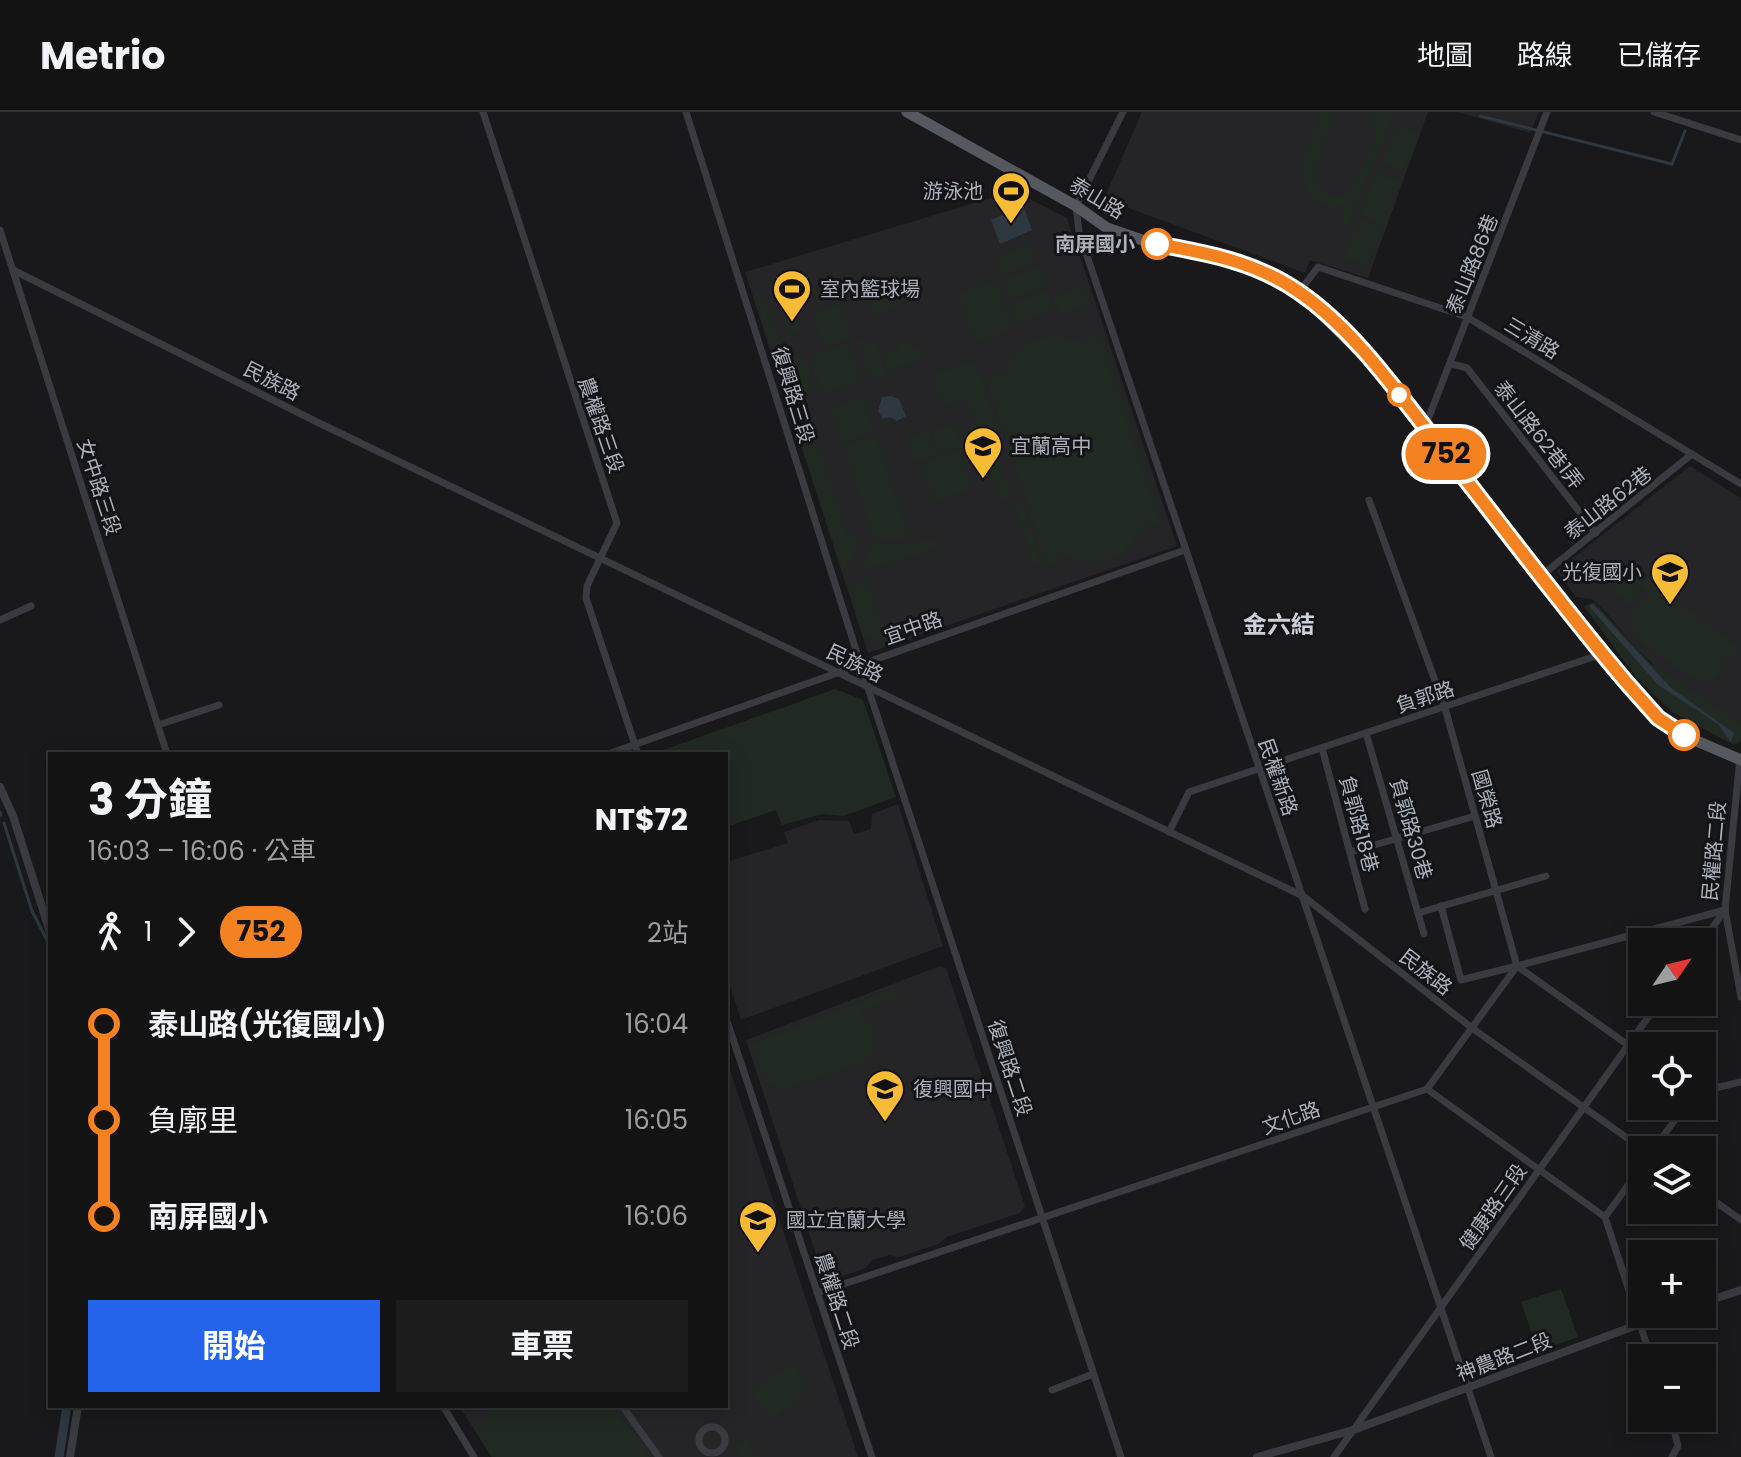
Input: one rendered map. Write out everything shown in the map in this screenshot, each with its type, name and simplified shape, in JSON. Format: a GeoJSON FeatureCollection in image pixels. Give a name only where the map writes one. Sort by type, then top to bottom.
{"type":"FeatureCollection","features":[{"type":"Feature","properties":{"kind":"main road","name":"泰山路"},"geometry":{"type":"LineString","coordinates":[[907,112],[1125,235],[1252,266],[1299,292],[1352,340],[1425,427],[1602,654],[1658,718],[1685,736],[1740,758]]}},
{"type":"Feature","properties":{"kind":"street","name":"農權路三段"},"geometry":{"type":"LineString","coordinates":[[483,112],[617,523],[587,586],[586,598],[635,745]]}},
{"type":"Feature","properties":{"kind":"street","name":"復興路三段"},"geometry":{"type":"LineString","coordinates":[[686,112],[868,688]]}},
{"type":"Feature","properties":{"kind":"street"},"geometry":{"type":"LineString","coordinates":[[1076,206],[1123,112]]}},
{"type":"Feature","properties":{"kind":"street","name":"泰山路86巷"},"geometry":{"type":"LineString","coordinates":[[1425,427],[1452,364],[1467,317],[1547,112]]}},
{"type":"Feature","properties":{"kind":"street"},"geometry":{"type":"LineString","coordinates":[[1654,112],[1741,140]]}},
{"type":"Feature","properties":{"kind":"street","name":"民權新路"},"geometry":{"type":"LineString","coordinates":[[1076,206],[1079,232],[1491,1457]]}},
{"type":"Feature","properties":{"kind":"street","name":"女中路三段"},"geometry":{"type":"LineString","coordinates":[[0,230],[166,752]]}},
{"type":"Feature","properties":{"kind":"street","name":"三清路"},"geometry":{"type":"LineString","coordinates":[[1299,292],[1318,267],[1467,317],[1741,484]]}},
{"type":"Feature","properties":{"kind":"street","name":"民族路"},"geometry":{"type":"LineString","coordinates":[[13,270],[319,423],[1303,896],[1472,1028],[1628,1139]]}},
{"type":"Feature","properties":{"kind":"street","name":"泰山路62巷1弄"},"geometry":{"type":"LineString","coordinates":[[1452,364],[1467,368],[1596,533]]}},
{"type":"Feature","properties":{"kind":"street","name":"泰山路62巷"},"geometry":{"type":"LineString","coordinates":[[1541,576],[1692,454]]}},
{"type":"Feature","properties":{"kind":"street","name":"國榮路"},"geometry":{"type":"LineString","coordinates":[[1369,500],[1445,708],[1517,966]]}},
{"type":"Feature","properties":{"kind":"street","name":"宜中路"},"geometry":{"type":"LineString","coordinates":[[614,752],[1185,550]]}},
{"type":"Feature","properties":{"kind":"street"},"geometry":{"type":"LineString","coordinates":[[0,620],[31,606]]}},
{"type":"Feature","properties":{"kind":"street","name":"負郭路"},"geometry":{"type":"LineString","coordinates":[[1169,832],[1189,792],[1602,654]]}},
{"type":"Feature","properties":{"kind":"street","name":"復興路二段"},"geometry":{"type":"LineString","coordinates":[[868,688],[1121,1457]]}},
{"type":"Feature","properties":{"kind":"street"},"geometry":{"type":"LineString","coordinates":[[158,725],[219,705]]}},
{"type":"Feature","properties":{"kind":"street","name":"負郭路30巷"},"geometry":{"type":"LineString","coordinates":[[1366,733],[1424,934]]}},
{"type":"Feature","properties":{"kind":"street"},"geometry":{"type":"LineString","coordinates":[[635,745],[637,752]]}},
{"type":"Feature","properties":{"kind":"street","name":"負郭路18巷"},"geometry":{"type":"LineString","coordinates":[[1322,748],[1365,909]]}},
{"type":"Feature","properties":{"kind":"street","name":"民權路二段"},"geometry":{"type":"LineString","coordinates":[[1740,758],[1725,910],[1741,997]]}},
{"type":"Feature","properties":{"kind":"street"},"geometry":{"type":"LineString","coordinates":[[0,787],[13,816],[48,926]]}},
{"type":"Feature","properties":{"kind":"street"},"geometry":{"type":"LineString","coordinates":[[1350,852],[1475,816]]}},
{"type":"Feature","properties":{"kind":"street"},"geometry":{"type":"LineString","coordinates":[[1418,913],[1546,876]]}},
{"type":"Feature","properties":{"kind":"street"},"geometry":{"type":"LineString","coordinates":[[1441,906],[1461,980],[1725,910]]}},
{"type":"Feature","properties":{"kind":"street"},"geometry":{"type":"LineString","coordinates":[[1712,928],[1725,910]]}},
{"type":"Feature","properties":{"kind":"street"},"geometry":{"type":"LineString","coordinates":[[1517,966],[1427,1089],[1605,1217],[1628,1289]]}},
{"type":"Feature","properties":{"kind":"street"},"geometry":{"type":"LineString","coordinates":[[1517,966],[1628,1045]]}},
{"type":"Feature","properties":{"kind":"street","name":"農權路二段"},"geometry":{"type":"LineString","coordinates":[[728,1031],[872,1457]]}},
{"type":"Feature","properties":{"kind":"street","name":"健康路三段"},"geometry":{"type":"LineString","coordinates":[[1334,1457],[1628,1045]]}},
{"type":"Feature","properties":{"kind":"street"},"geometry":{"type":"LineString","coordinates":[[1716,1088],[1741,1082]]}},
{"type":"Feature","properties":{"kind":"street","name":"文化路"},"geometry":{"type":"LineString","coordinates":[[817,1293],[1427,1089]]}},
{"type":"Feature","properties":{"kind":"street"},"geometry":{"type":"LineString","coordinates":[[1605,1217],[1628,1185]]}},
{"type":"Feature","properties":{"kind":"street"},"geometry":{"type":"LineString","coordinates":[[1716,1202],[1741,1220]]}},
{"type":"Feature","properties":{"kind":"street"},"geometry":{"type":"LineString","coordinates":[[1716,1298],[1741,1290]]}},
{"type":"Feature","properties":{"kind":"street","name":"神農路二段"},"geometry":{"type":"LineString","coordinates":[[1257,1457],[1353,1430],[1628,1327]]}},
{"type":"Feature","properties":{"kind":"street"},"geometry":{"type":"LineString","coordinates":[[1052,1390],[1093,1374]]}},
{"type":"Feature","properties":{"kind":"street"},"geometry":{"type":"LineString","coordinates":[[70,1457],[78,1408]]}},
{"type":"Feature","properties":{"kind":"street"},"geometry":{"type":"LineString","coordinates":[[444,1408],[474,1457]]}},
{"type":"Feature","properties":{"kind":"street"},"geometry":{"type":"LineString","coordinates":[[623,1408],[659,1457]]}},
{"type":"Feature","properties":{"kind":"street"},"geometry":{"type":"LineString","coordinates":[[710,1426],[719,1428],[725,1436],[718,1449],[700,1454],[698,1437],[710,1426]]}},
{"type":"Feature","properties":{"kind":"street"},"geometry":{"type":"LineString","coordinates":[[1672,1457],[1678,1446],[1674,1432]]}},
{"type":"Feature","properties":{"kind":"street"},"geometry":{"type":"LineString","coordinates":[[718,1449],[724,1457]]}},
{"type":"Feature","properties":{"kind":"shaded area","name":"南屏國小"},"geometry":{"type":"Polygon","coordinates":[[[1142,112],[1428,112],[1368,278],[1310,260],[1305,273],[1104,199],[1142,112]]]}},
{"type":"Feature","properties":{"kind":"shaded area"},"geometry":{"type":"Polygon","coordinates":[[[1323,112],[1335,112],[1313,175],[1323,193],[1338,196],[1351,189],[1369,153],[1376,129],[1369,112],[1395,112],[1345,233],[1339,230],[1348,203],[1330,207],[1312,198],[1303,176],[1306,149],[1323,112]]]}},
{"type":"Feature","properties":{"kind":"shaded area"},"geometry":{"type":"Polygon","coordinates":[[[1458,112],[1539,112],[1530,133],[1458,112]]]}},
{"type":"Feature","properties":{"kind":"shaded area"},"geometry":{"type":"Polygon","coordinates":[[[1398,125],[1419,134],[1403,172],[1382,162],[1398,125]]]}},
{"type":"Feature","properties":{"kind":"shaded area"},"geometry":{"type":"Polygon","coordinates":[[[1376,173],[1400,182],[1384,226],[1360,215],[1376,173]]]}},
{"type":"Feature","properties":{"kind":"shaded area","name":"宜蘭高中"},"geometry":{"type":"Polygon","coordinates":[[[1014,191],[1067,218],[1177,546],[868,653],[745,272],[1014,191]]]}},
{"type":"Feature","properties":{"kind":"shaded area","name":"游泳池"},"geometry":{"type":"Polygon","coordinates":[[[1023,206],[1032,230],[1000,244],[991,220],[1023,206]]]}},
{"type":"Feature","properties":{"kind":"shaded area"},"geometry":{"type":"Polygon","coordinates":[[[1359,219],[1382,229],[1367,266],[1344,257],[1359,219]]]}},
{"type":"Feature","properties":{"kind":"shaded area"},"geometry":{"type":"Polygon","coordinates":[[[1029,245],[1036,262],[1002,275],[996,258],[1029,245]]]}},
{"type":"Feature","properties":{"kind":"shaded area"},"geometry":{"type":"Polygon","coordinates":[[[1038,267],[1044,286],[1010,299],[1003,280],[1038,267]]]}},
{"type":"Feature","properties":{"kind":"shaded area"},"geometry":{"type":"Polygon","coordinates":[[[996,280],[1012,329],[974,343],[958,294],[996,280]]]}},
{"type":"Feature","properties":{"kind":"shaded area"},"geometry":{"type":"Polygon","coordinates":[[[1082,286],[1089,303],[1060,314],[1054,296],[1082,286]]]}},
{"type":"Feature","properties":{"kind":"shaded area"},"geometry":{"type":"Polygon","coordinates":[[[890,290],[896,308],[873,315],[868,298],[890,290]]]}},
{"type":"Feature","properties":{"kind":"shaded area"},"geometry":{"type":"Polygon","coordinates":[[[1047,290],[1053,310],[1018,323],[1012,304],[1047,290]]]}},
{"type":"Feature","properties":{"kind":"shaded area"},"geometry":{"type":"Polygon","coordinates":[[[762,291],[787,361],[805,356],[815,389],[787,399],[754,293],[762,291]]]}},
{"type":"Feature","properties":{"kind":"shaded area"},"geometry":{"type":"Polygon","coordinates":[[[841,304],[852,338],[823,347],[812,313],[841,304]]]}},
{"type":"Feature","properties":{"kind":"shaded area","name":"室內籃球場"},"geometry":{"type":"Polygon","coordinates":[[[795,310],[802,332],[789,336],[782,314],[795,310]]]}},
{"type":"Feature","properties":{"kind":"shaded area"},"geometry":{"type":"Polygon","coordinates":[[[1099,334],[1161,524],[1151,527],[1147,517],[1133,543],[1111,558],[1084,562],[1057,551],[1060,563],[1047,567],[986,378],[999,374],[1001,380],[1014,355],[1036,340],[1063,337],[1089,348],[1087,338],[1099,334]]]}},
{"type":"Feature","properties":{"kind":"shaded area"},"geometry":{"type":"Polygon","coordinates":[[[863,339],[866,345],[876,342],[887,375],[870,380],[857,342],[863,339]]]}},
{"type":"Feature","properties":{"kind":"shaded area"},"geometry":{"type":"Polygon","coordinates":[[[907,339],[910,348],[919,346],[923,359],[888,370],[883,356],[896,351],[901,341],[907,339]]]}},
{"type":"Feature","properties":{"kind":"shaded area"},"geometry":{"type":"Polygon","coordinates":[[[849,344],[862,381],[822,393],[810,357],[849,344]]]}},
{"type":"Feature","properties":{"kind":"shaded area"},"geometry":{"type":"Polygon","coordinates":[[[976,361],[1002,441],[996,451],[1011,496],[1001,500],[967,399],[942,405],[932,374],[976,361]]]}},
{"type":"Feature","properties":{"kind":"shaded area"},"geometry":{"type":"Polygon","coordinates":[[[863,397],[873,427],[862,436],[842,441],[831,408],[863,397]]]}},
{"type":"Feature","properties":{"kind":"shaded area"},"geometry":{"type":"Polygon","coordinates":[[[882,397],[899,399],[906,416],[897,421],[890,417],[883,419],[878,411],[882,397]]]}},
{"type":"Feature","properties":{"kind":"shaded area"},"geometry":{"type":"Polygon","coordinates":[[[810,416],[847,534],[860,535],[852,566],[842,569],[794,422],[810,416]]]}},
{"type":"Feature","properties":{"kind":"shaded area"},"geometry":{"type":"Polygon","coordinates":[[[954,423],[962,447],[940,455],[932,431],[954,423]]]}},
{"type":"Feature","properties":{"kind":"shaded area"},"geometry":{"type":"Polygon","coordinates":[[[929,431],[937,455],[914,463],[906,439],[929,431]]]}},
{"type":"Feature","properties":{"kind":"shaded area"},"geometry":{"type":"Polygon","coordinates":[[[873,437],[877,439],[910,538],[873,538],[843,445],[873,437]]]}},
{"type":"Feature","properties":{"kind":"shaded area"},"geometry":{"type":"Polygon","coordinates":[[[959,450],[971,489],[934,502],[922,464],[959,450]]]}},
{"type":"Feature","properties":{"kind":"shaded area","name":"光復國小"},"geometry":{"type":"Polygon","coordinates":[[[1690,466],[1741,498],[1741,733],[1678,688],[1592,599],[1576,597],[1557,571],[1690,466]]]}},
{"type":"Feature","properties":{"kind":"shaded area"},"geometry":{"type":"Polygon","coordinates":[[[1022,504],[1041,563],[1034,565],[1014,506],[1022,504]]]}},
{"type":"Feature","properties":{"kind":"shaded area"},"geometry":{"type":"Polygon","coordinates":[[[922,539],[935,539],[938,548],[862,571],[869,545],[910,543],[918,546],[922,539]]]}},
{"type":"Feature","properties":{"kind":"shaded area"},"geometry":{"type":"Polygon","coordinates":[[[1633,567],[1738,648],[1732,656],[1727,654],[1717,677],[1700,679],[1680,670],[1637,637],[1631,624],[1633,608],[1651,595],[1626,576],[1633,567]]]}},
{"type":"Feature","properties":{"kind":"shaded area"},"geometry":{"type":"Polygon","coordinates":[[[1623,575],[1641,590],[1630,605],[1611,591],[1623,575]]]}},
{"type":"Feature","properties":{"kind":"shaded area"},"geometry":{"type":"Polygon","coordinates":[[[867,583],[889,643],[883,644],[863,635],[849,589],[867,583]]]}},
{"type":"Feature","properties":{"kind":"shaded area"},"geometry":{"type":"Polygon","coordinates":[[[1594,602],[1650,663],[1741,725],[1741,741],[1734,745],[1672,712],[1636,677],[1584,606],[1594,602]]]}},
{"type":"Feature","properties":{"kind":"shaded area"},"geometry":{"type":"Polygon","coordinates":[[[1593,604],[1671,688],[1734,733],[1731,742],[1718,724],[1658,685],[1589,606],[1593,604]]]}},
{"type":"Feature","properties":{"kind":"shaded area"},"geometry":{"type":"Polygon","coordinates":[[[835,689],[863,700],[896,797],[843,816],[822,814],[782,825],[776,810],[728,826],[728,752],[658,752],[835,689]]]}},
{"type":"Feature","properties":{"kind":"shaded area"},"geometry":{"type":"Polygon","coordinates":[[[898,804],[943,946],[741,1020],[728,981],[728,861],[788,843],[784,832],[819,820],[849,821],[854,834],[871,829],[872,814],[898,804]]]}},
{"type":"Feature","properties":{"kind":"shaded area","name":"復興國中"},"geometry":{"type":"Polygon","coordinates":[[[940,966],[946,968],[1025,1206],[1020,1213],[946,1237],[939,1244],[896,1258],[890,1255],[872,1260],[866,1268],[828,1281],[824,1279],[746,1040],[940,966]]]}},
{"type":"Feature","properties":{"kind":"shaded area"},"geometry":{"type":"Polygon","coordinates":[[[899,987],[902,995],[861,1010],[878,1031],[877,1043],[867,1061],[781,1090],[764,1079],[759,1068],[760,1049],[752,1050],[751,1045],[899,987]]]}},
{"type":"Feature","properties":{"kind":"shaded area","name":"國立宜蘭大學"},"geometry":{"type":"Polygon","coordinates":[[[728,1064],[858,1457],[492,1457],[460,1408],[728,1408],[728,1064]]]}},
{"type":"Feature","properties":{"kind":"shaded area"},"geometry":{"type":"Polygon","coordinates":[[[1561,1289],[1578,1337],[1538,1351],[1521,1302],[1561,1289]]]}},
{"type":"Feature","properties":{"kind":"shaded area"},"geometry":{"type":"Polygon","coordinates":[[[795,1360],[806,1394],[771,1420],[751,1393],[795,1360]]]}},
{"type":"Feature","properties":{"kind":"shaded area"},"geometry":{"type":"Polygon","coordinates":[[[488,1408],[614,1408],[650,1457],[492,1457],[474,1429],[493,1415],[488,1408]]]}},
{"type":"Feature","properties":{"kind":"shaded area"},"geometry":{"type":"Polygon","coordinates":[[[746,1438],[760,1457],[741,1457],[734,1447],[746,1438]]]}},
{"type":"Feature","properties":{"kind":"waterway"},"geometry":{"type":"LineString","coordinates":[[1480,116],[1672,164],[1685,131]]}},
{"type":"Feature","properties":{"kind":"waterway"},"geometry":{"type":"LineString","coordinates":[[4,823],[32,911],[48,942]]}},
{"type":"Feature","properties":{"kind":"waterway"},"geometry":{"type":"LineString","coordinates":[[59,1457],[67,1408]]}},
{"type":"Feature","properties":{"kind":"bus line","name":"752"},"geometry":{"type":"LineString","coordinates":[[1157,244],[1221,256],[1252,266],[1299,292],[1326,315],[1381,373],[1602,654],[1658,718],[1684,735]]}},
{"type":"Feature","properties":{"kind":"place","name":"游泳池"},"geometry":{"type":"Point","coordinates":[1011,225]}},
{"type":"Feature","properties":{"kind":"place","name":"南屏國小"},"geometry":{"type":"Point","coordinates":[1157,244]}},
{"type":"Feature","properties":{"kind":"place","name":"室內籃球場"},"geometry":{"type":"Point","coordinates":[792,323]}},
{"type":"Feature","properties":{"kind":"place","name":"宜蘭高中"},"geometry":{"type":"Point","coordinates":[983,480]}},
{"type":"Feature","properties":{"kind":"place","name":"光復國小"},"geometry":{"type":"Point","coordinates":[1670,606]}},
{"type":"Feature","properties":{"kind":"place","name":"復興國中"},"geometry":{"type":"Point","coordinates":[885,1123]}},
{"type":"Feature","properties":{"kind":"place","name":"國立宜蘭大學"},"geometry":{"type":"Point","coordinates":[758,1254]}},
{"type":"Feature","properties":{"kind":"district","name":"金六結"},"geometry":{"type":"Point","coordinates":[1279,624]}}]}
